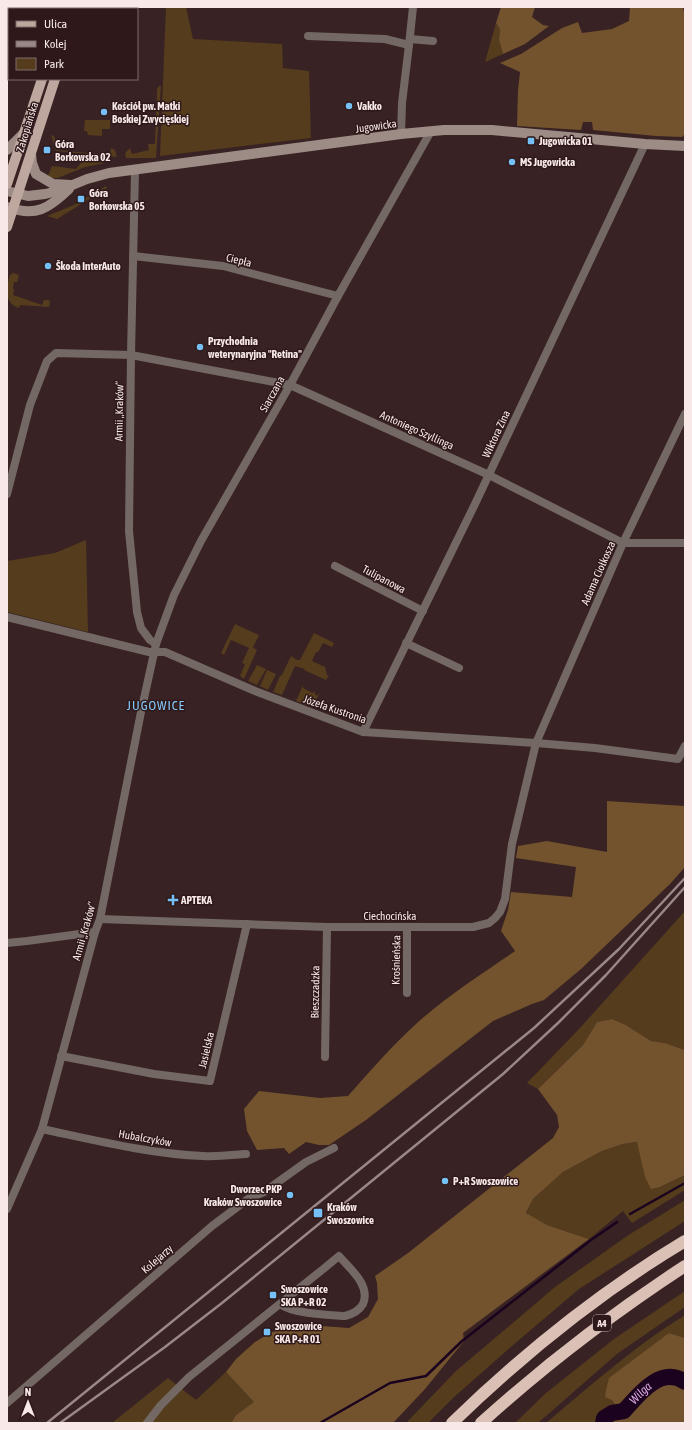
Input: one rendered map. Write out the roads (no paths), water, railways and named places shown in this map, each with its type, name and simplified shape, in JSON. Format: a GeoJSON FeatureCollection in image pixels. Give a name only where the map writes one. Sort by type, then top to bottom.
{"type":"FeatureCollection","features":[{"type":"Feature","properties":{"kind":"highway","name":"A4"},"geometry":{"type":"LineString","coordinates":[[452,1423],[502,1376],[559,1328],[638,1271],[685,1241]]}},
{"type":"Feature","properties":{"kind":"highway","name":"A4"},"geometry":{"type":"LineString","coordinates":[[481,1423],[571,1346],[635,1299],[685,1266]]}},
{"type":"Feature","properties":{"kind":"main road","name":"Zakopiańska"},"geometry":{"type":"LineString","coordinates":[[7,184],[42,80]]}},
{"type":"Feature","properties":{"kind":"main road","name":"Zakopiańska"},"geometry":{"type":"LineString","coordinates":[[7,227],[10,208],[18,194],[55,80]]}},
{"type":"Feature","properties":{"kind":"street"},"geometry":{"type":"LineString","coordinates":[[401,134],[402,103],[413,7]]}},
{"type":"Feature","properties":{"kind":"street"},"geometry":{"type":"LineString","coordinates":[[308,36],[385,39],[410,42],[433,41]]}},
{"type":"Feature","properties":{"kind":"street","name":"Jugowicka"},"geometry":{"type":"LineString","coordinates":[[7,191],[33,196],[45,194],[98,176],[431,131],[492,130],[645,144],[685,146]]}},
{"type":"Feature","properties":{"kind":"street","name":"Siarczana"},"geometry":{"type":"LineString","coordinates":[[155,648],[174,595],[201,541],[290,385],[338,296],[431,131]]}},
{"type":"Feature","properties":{"kind":"street"},"geometry":{"type":"LineString","coordinates":[[7,150],[24,133]]}},
{"type":"Feature","properties":{"kind":"street","name":"Wiktora Zina"},"geometry":{"type":"LineString","coordinates":[[363,732],[489,474],[645,144]]}},
{"type":"Feature","properties":{"kind":"street","name":"Jugowicka"},"geometry":{"type":"LineString","coordinates":[[31,154],[36,174],[42,179],[53,184],[74,185]]}},
{"type":"Feature","properties":{"kind":"street","name":"Armii „Kraków”"},"geometry":{"type":"LineString","coordinates":[[7,1209],[42,1129],[95,932],[100,919],[155,648],[141,628],[137,612],[129,531],[135,171]]}},
{"type":"Feature","properties":{"kind":"street","name":"Jugowicka"},"geometry":{"type":"LineString","coordinates":[[10,208],[20,211],[34,212],[48,206],[74,185]]}},
{"type":"Feature","properties":{"kind":"street","name":"Ciepła"},"geometry":{"type":"LineString","coordinates":[[133,256],[223,266],[338,296]]}},
{"type":"Feature","properties":{"kind":"street","name":"Antoniego Szyllinga"},"geometry":{"type":"LineString","coordinates":[[7,494],[30,405],[47,361],[56,353],[131,355],[290,385],[489,474],[623,543],[685,543]]}},
{"type":"Feature","properties":{"kind":"street","name":"Adama Ciołkosza"},"geometry":{"type":"LineString","coordinates":[[536,743],[623,543],[685,414]]}},
{"type":"Feature","properties":{"kind":"street","name":"Tulipanowa"},"geometry":{"type":"LineString","coordinates":[[335,566],[423,611]]}},
{"type":"Feature","properties":{"kind":"street","name":"Józefa Kustronia"},"geometry":{"type":"LineString","coordinates":[[7,617],[149,652],[155,648],[255,691],[363,732],[595,748],[678,759],[685,746]]}},
{"type":"Feature","properties":{"kind":"street"},"geometry":{"type":"LineString","coordinates":[[406,643],[459,668]]}},
{"type":"Feature","properties":{"kind":"street","name":"Ciechocińska"},"geometry":{"type":"LineString","coordinates":[[100,919],[327,926],[482,926],[489,923],[500,912],[505,899],[512,844],[536,743]]}},
{"type":"Feature","properties":{"kind":"street","name":"Jasielska"},"geometry":{"type":"LineString","coordinates":[[61,1056],[154,1074],[210,1081],[247,924]]}},
{"type":"Feature","properties":{"kind":"street","name":"Bieszczadzka"},"geometry":{"type":"LineString","coordinates":[[325,1057],[327,926]]}},
{"type":"Feature","properties":{"kind":"street","name":"Krośnieńska"},"geometry":{"type":"LineString","coordinates":[[407,927],[407,993]]}},
{"type":"Feature","properties":{"kind":"street"},"geometry":{"type":"LineString","coordinates":[[7,943],[95,932]]}},
{"type":"Feature","properties":{"kind":"street","name":"Hubalczyków"},"geometry":{"type":"LineString","coordinates":[[42,1129],[183,1155],[205,1156],[246,1154]]}},
{"type":"Feature","properties":{"kind":"street","name":"Kolejarzy"},"geometry":{"type":"LineString","coordinates":[[7,1403],[212,1226],[248,1199],[264,1192],[306,1162],[334,1148]]}},
{"type":"Feature","properties":{"kind":"street"},"geometry":{"type":"LineString","coordinates":[[147,1423],[170,1395],[189,1378],[339,1256],[364,1288],[365,1296],[360,1308],[345,1316],[290,1310],[280,1304]]}},
{"type":"Feature","properties":{"kind":"waterway"},"geometry":{"type":"LineString","coordinates":[[630,1214],[685,1183]]}},
{"type":"Feature","properties":{"kind":"waterway"},"geometry":{"type":"LineString","coordinates":[[320,1423],[390,1383],[426,1376],[462,1341],[591,1240],[617,1222]]}},
{"type":"Feature","properties":{"kind":"waterway","name":"Wilga"},"geometry":{"type":"LineString","coordinates":[[603,1423],[604,1418],[612,1413],[624,1411],[643,1390],[659,1379],[667,1377],[676,1378],[685,1382]]}},
{"type":"Feature","properties":{"kind":"railway"},"geometry":{"type":"LineString","coordinates":[[47,1423],[534,1028],[619,949],[685,878]]}},
{"type":"Feature","properties":{"kind":"railway"},"geometry":{"type":"LineString","coordinates":[[60,1423],[165,1347],[222,1303],[503,1074],[558,1023],[606,975],[685,887]]}},
{"type":"Feature","properties":{"kind":"place","name":"Vakko"},"geometry":{"type":"Point","coordinates":[349,106]}},
{"type":"Feature","properties":{"kind":"place","name":"Kościół pw. Matki Boskiej Zwycięskiej"},"geometry":{"type":"Point","coordinates":[104,112]}},
{"type":"Feature","properties":{"kind":"place","name":"Jugowicka 01"},"geometry":{"type":"Point","coordinates":[531,141]}},
{"type":"Feature","properties":{"kind":"place","name":"Góra Borkowska 02"},"geometry":{"type":"Point","coordinates":[47,150]}},
{"type":"Feature","properties":{"kind":"place","name":"MS Jugowicka"},"geometry":{"type":"Point","coordinates":[512,162]}},
{"type":"Feature","properties":{"kind":"place","name":"Góra Borkowska 05"},"geometry":{"type":"Point","coordinates":[81,199]}},
{"type":"Feature","properties":{"kind":"place","name":"Škoda InterAuto"},"geometry":{"type":"Point","coordinates":[48,266]}},
{"type":"Feature","properties":{"kind":"place","name":"Przychodnia weterynaryjna \"Retina\""},"geometry":{"type":"Point","coordinates":[200,347]}},
{"type":"Feature","properties":{"kind":"place","name":"APTEKA"},"geometry":{"type":"Point","coordinates":[173,900]}},
{"type":"Feature","properties":{"kind":"place","name":"P+R Swoszowice"},"geometry":{"type":"Point","coordinates":[445,1181]}},
{"type":"Feature","properties":{"kind":"place","name":"Dworzec PKP Kraków Swoszowice"},"geometry":{"type":"Point","coordinates":[290,1195]}},
{"type":"Feature","properties":{"kind":"place","name":"Kraków Swoszowice"},"geometry":{"type":"Point","coordinates":[318,1213]}},
{"type":"Feature","properties":{"kind":"place","name":"Swoszowice SKA P+R 02"},"geometry":{"type":"Point","coordinates":[273,1295]}},
{"type":"Feature","properties":{"kind":"place","name":"Swoszowice SKA P+R 01"},"geometry":{"type":"Point","coordinates":[267,1332]}},
{"type":"Feature","properties":{"kind":"district","name":"JUGOWICE"},"geometry":{"type":"Point","coordinates":[156,705]}}]}
